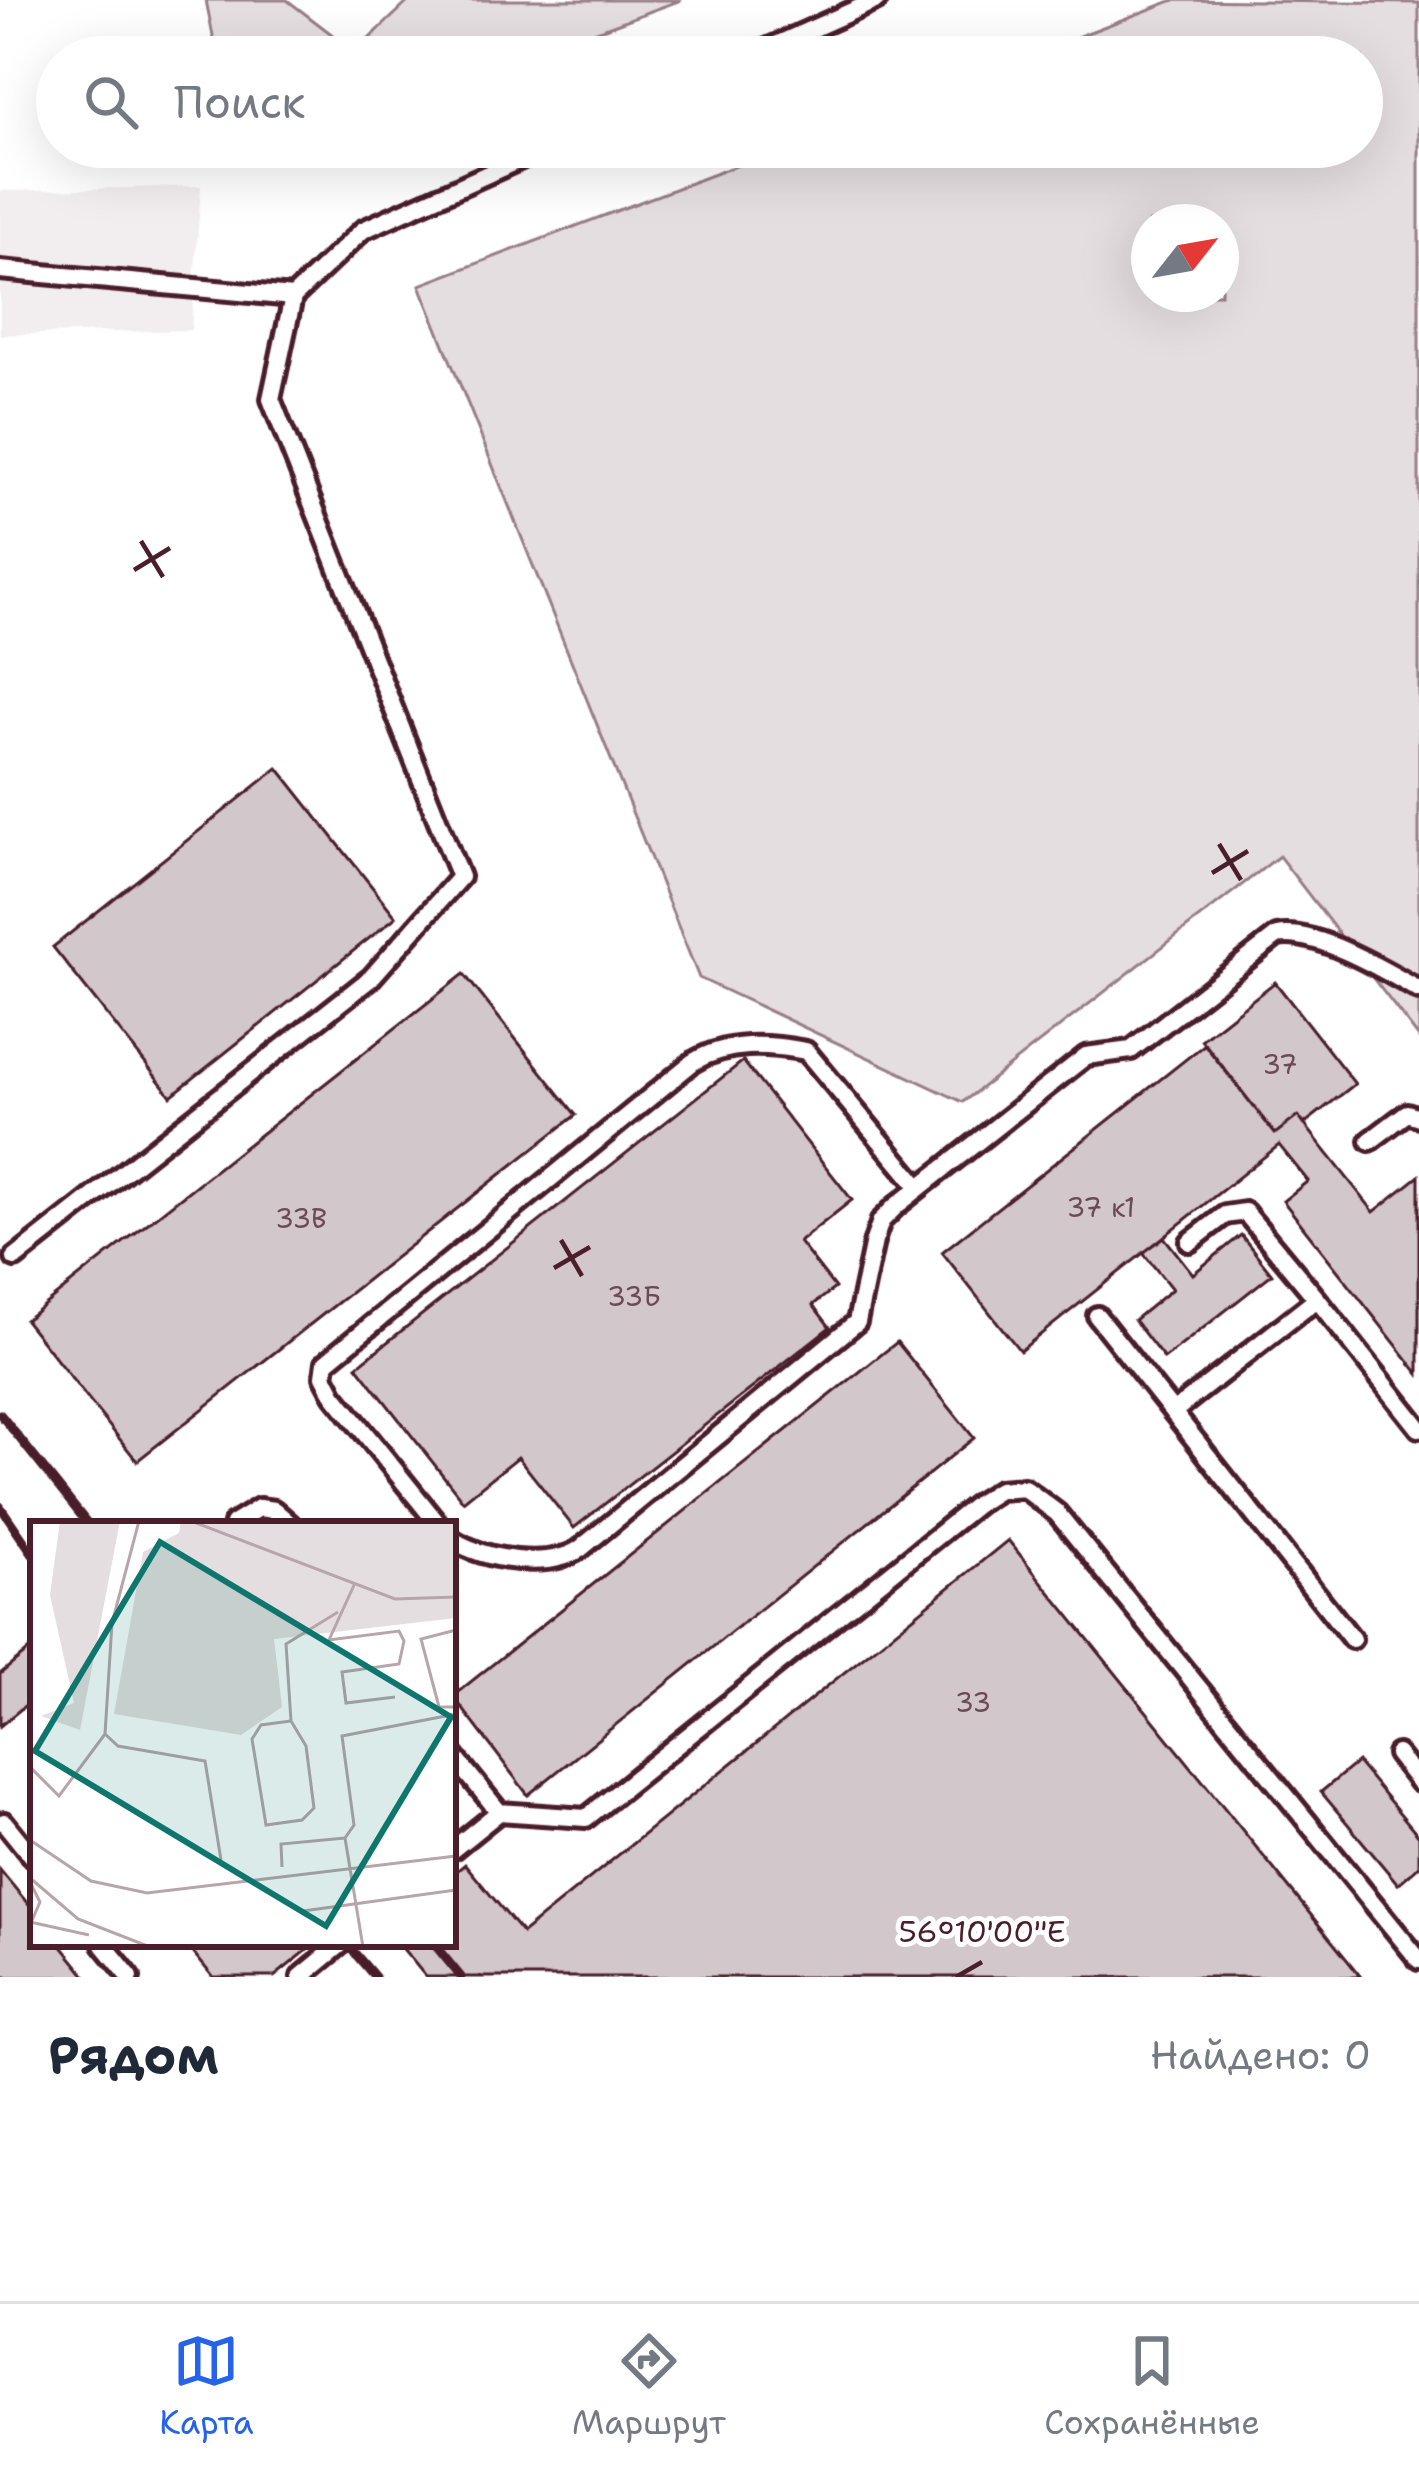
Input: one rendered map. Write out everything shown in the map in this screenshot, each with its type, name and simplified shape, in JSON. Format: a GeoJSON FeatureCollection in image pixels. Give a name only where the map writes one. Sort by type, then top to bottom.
{"type":"FeatureCollection","features":[{"type":"Feature","properties":{"kind":"lane"},"geometry":{"type":"LineString","coordinates":[[796,36],[877,0]]}},
{"type":"Feature","properties":{"kind":"lane"},"geometry":{"type":"LineString","coordinates":[[15,1258],[371,978],[460,877],[271,399],[293,297],[363,230],[501,168]]}},
{"type":"Feature","properties":{"kind":"lane"},"geometry":{"type":"LineString","coordinates":[[0,271],[293,297]]}},
{"type":"Feature","properties":{"kind":"lane"},"geometry":{"type":"LineString","coordinates":[[456,1541],[487,1554],[554,1562],[580,1549],[856,1322],[881,1221],[919,1187],[1086,1056],[1131,1049],[1277,936],[1291,933],[1311,939],[1419,990]]}},
{"type":"Feature","properties":{"kind":"lane"},"geometry":{"type":"LineString","coordinates":[[436,1521],[334,1395],[324,1376],[326,1362],[693,1062],[714,1049],[735,1046],[806,1051],[919,1187]]}},
{"type":"Feature","properties":{"kind":"lane"},"geometry":{"type":"LineString","coordinates":[[1370,1141],[1407,1113],[1419,1117]]}},
{"type":"Feature","properties":{"kind":"lane"},"geometry":{"type":"LineString","coordinates":[[1190,1242],[1225,1215],[1245,1212],[1419,1428]]}},
{"type":"Feature","properties":{"kind":"lane"},"geometry":{"type":"LineString","coordinates":[[1173,1412],[1317,1299]]}},
{"type":"Feature","properties":{"kind":"lane"},"geometry":{"type":"LineString","coordinates":[[1097,1316],[1352,1639]]}},
{"type":"Feature","properties":{"kind":"lane"},"geometry":{"type":"LineString","coordinates":[[456,1847],[499,1812],[586,1818],[977,1504],[999,1490],[1024,1488],[1057,1514],[1419,1960]]}},
{"type":"Feature","properties":{"kind":"lane"},"geometry":{"type":"LineString","coordinates":[[237,1521],[259,1508],[274,1510],[287,1521]]}},
{"type":"Feature","properties":{"kind":"lane"},"geometry":{"type":"LineString","coordinates":[[1397,1754],[1419,1782]]}},
{"type":"Feature","properties":{"kind":"lane"},"geometry":{"type":"LineString","coordinates":[[456,1759],[499,1812]]}},
{"type":"Feature","properties":{"kind":"lane"},"geometry":{"type":"LineString","coordinates":[[4,1822],[30,1854]]}},
{"type":"Feature","properties":{"kind":"lane"},"geometry":{"type":"LineString","coordinates":[[105,1947],[130,1977]]}},
{"type":"Feature","properties":{"kind":"lane"},"geometry":{"type":"LineString","coordinates":[[302,1977],[337,1947]]}},
{"type":"Feature","properties":{"kind":"shaded area"},"geometry":{"type":"Polygon","coordinates":[[[206,0],[287,0],[334,36],[213,36],[206,0]]]}},
{"type":"Feature","properties":{"kind":"shaded area"},"geometry":{"type":"Polygon","coordinates":[[[410,0],[681,0],[583,36],[372,36],[410,0]]]}},
{"type":"Feature","properties":{"kind":"shaded area"},"geometry":{"type":"Polygon","coordinates":[[[1174,0],[1419,3],[1419,1038],[1279,856],[963,1102],[699,978],[420,285],[730,168],[1383,168],[1383,36],[1079,36],[1174,0]]]}},
{"type":"Feature","properties":{"kind":"shaded area"},"geometry":{"type":"Polygon","coordinates":[[[201,186],[191,330],[0,335],[0,191],[201,186]]]}},
{"type":"Feature","properties":{"kind":"building"},"geometry":{"type":"Polygon","coordinates":[[[278,768],[396,917],[171,1096],[53,947],[278,768]]]}},
{"type":"Feature","properties":{"kind":"building"},"geometry":{"type":"Polygon","coordinates":[[[464,974],[576,1115],[137,1461],[25,1320],[464,974]]]}},
{"type":"Feature","properties":{"kind":"building"},"geometry":{"type":"Polygon","coordinates":[[[1275,982],[1355,1084],[1304,1124],[1298,1116],[1275,1134],[1201,1040],[1275,982]]]}},
{"type":"Feature","properties":{"kind":"building"},"geometry":{"type":"Polygon","coordinates":[[[1205,1044],[1275,1134],[1298,1116],[1374,1212],[1419,1176],[1419,1374],[1283,1201],[1308,1181],[1279,1145],[1020,1351],[942,1252],[1205,1044]]]}},
{"type":"Feature","properties":{"kind":"building"},"geometry":{"type":"Polygon","coordinates":[[[743,1061],[852,1200],[799,1242],[835,1288],[813,1305],[830,1327],[574,1528],[518,1457],[463,1501],[357,1366],[743,1061]]]}},
{"type":"Feature","properties":{"kind":"building"},"geometry":{"type":"Polygon","coordinates":[[[1241,1235],[1272,1274],[1164,1359],[1134,1320],[1172,1289],[1143,1253],[1164,1237],[1193,1274],[1241,1235]]]}},
{"type":"Feature","properties":{"kind":"building"},"geometry":{"type":"Polygon","coordinates":[[[897,1342],[974,1438],[528,1795],[456,1700],[456,1694],[897,1342]]]}},
{"type":"Feature","properties":{"kind":"building"},"geometry":{"type":"Polygon","coordinates":[[[1008,1540],[1361,1977],[426,1977],[401,1947],[456,1947],[456,1872],[465,1864],[522,1933],[1008,1540]]]}},
{"type":"Feature","properties":{"kind":"building"},"geometry":{"type":"Polygon","coordinates":[[[30,1649],[30,1701],[0,1726],[0,1674],[30,1649]]]}},
{"type":"Feature","properties":{"kind":"building"},"geometry":{"type":"Polygon","coordinates":[[[1357,1762],[1419,1836],[1419,1866],[1398,1884],[1321,1792],[1357,1762]]]}},
{"type":"Feature","properties":{"kind":"building"},"geometry":{"type":"Polygon","coordinates":[[[0,1870],[30,1906],[30,1947],[62,1947],[87,1977],[0,1977],[0,1870]]]}},
{"type":"Feature","properties":{"kind":"building"},"geometry":{"type":"Polygon","coordinates":[[[188,1947],[311,1947],[274,1977],[213,1977],[188,1947]]]}},
{"type":"Feature","properties":{"kind":"railway"},"geometry":{"type":"LineString","coordinates":[[0,1414],[86,1521]]}},
{"type":"Feature","properties":{"kind":"railway"},"geometry":{"type":"LineString","coordinates":[[0,1506],[30,1550]]}},
{"type":"Feature","properties":{"kind":"railway"},"geometry":{"type":"LineString","coordinates":[[350,1947],[375,1977]]}},
{"type":"Feature","properties":{"kind":"railway"},"geometry":{"type":"LineString","coordinates":[[436,1947],[461,1977]]}}]}
